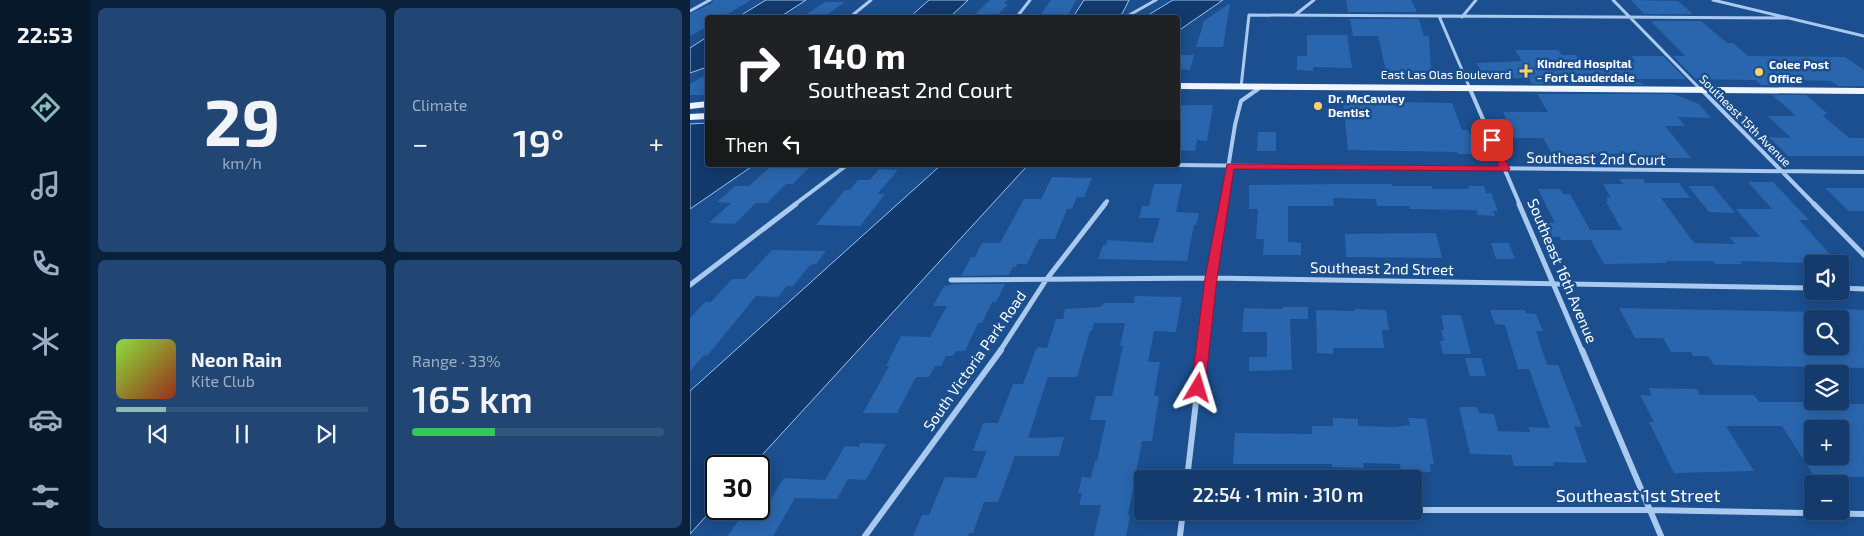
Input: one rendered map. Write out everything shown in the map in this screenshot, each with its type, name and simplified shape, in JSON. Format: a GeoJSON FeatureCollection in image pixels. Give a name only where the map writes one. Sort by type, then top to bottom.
{"type":"FeatureCollection","features":[{"type":"Feature","properties":{"kind":"main road","name":"East Las Olas Boulevard"},"geometry":{"type":"LineString","coordinates":[[1180,86],[1864,91]]}},
{"type":"Feature","properties":{"kind":"main road"},"geometry":{"type":"LineString","coordinates":[[690,106],[705,104]]}},
{"type":"Feature","properties":{"kind":"main road"},"geometry":{"type":"LineString","coordinates":[[690,117],[705,116]]}},
{"type":"Feature","properties":{"kind":"street"},"geometry":{"type":"LineString","coordinates":[[690,11],[710,0]]}},
{"type":"Feature","properties":{"kind":"street"},"geometry":{"type":"LineString","coordinates":[[853,15],[871,0]]}},
{"type":"Feature","properties":{"kind":"street"},"geometry":{"type":"LineString","coordinates":[[1018,15],[1030,0]]}},
{"type":"Feature","properties":{"kind":"street"},"geometry":{"type":"LineString","coordinates":[[1129,15],[1156,0]]}},
{"type":"Feature","properties":{"kind":"street"},"geometry":{"type":"LineString","coordinates":[[1294,15],[1314,0]]}},
{"type":"Feature","properties":{"kind":"street"},"geometry":{"type":"LineString","coordinates":[[1462,17],[1476,0]]}},
{"type":"Feature","properties":{"kind":"street","name":"Southeast 15th Avenue"},"geometry":{"type":"LineString","coordinates":[[1613,0],[1864,255]]}},
{"type":"Feature","properties":{"kind":"street"},"geometry":{"type":"LineString","coordinates":[[1713,0],[1864,36]]}},
{"type":"Feature","properties":{"kind":"street"},"geometry":{"type":"LineString","coordinates":[[1241,87],[1249,15],[1789,18]]}},
{"type":"Feature","properties":{"kind":"street","name":"Southeast 16th Avenue"},"geometry":{"type":"LineString","coordinates":[[1440,16],[1661,536]]}},
{"type":"Feature","properties":{"kind":"street"},"geometry":{"type":"LineString","coordinates":[[1188,470],[1211,278],[1240,101],[1261,87]]}},
{"type":"Feature","properties":{"kind":"street","name":"Southeast 2nd Court"},"geometry":{"type":"LineString","coordinates":[[1180,165],[1864,172]]}},
{"type":"Feature","properties":{"kind":"street"},"geometry":{"type":"LineString","coordinates":[[690,285],[844,167]]}},
{"type":"Feature","properties":{"kind":"street","name":"South Victoria Park Road"},"geometry":{"type":"LineString","coordinates":[[865,536],[994,360],[1046,280],[1107,201]]}},
{"type":"Feature","properties":{"kind":"street","name":"Southeast 2nd Street"},"geometry":{"type":"LineString","coordinates":[[951,280],[1211,278],[1804,288]]}},
{"type":"Feature","properties":{"kind":"street"},"geometry":{"type":"LineString","coordinates":[[1849,288],[1864,289]]}},
{"type":"Feature","properties":{"kind":"street","name":"Southeast 1st Street"},"geometry":{"type":"LineString","coordinates":[[1422,510],[1650,510],[1864,514]]}},
{"type":"Feature","properties":{"kind":"street"},"geometry":{"type":"LineString","coordinates":[[1180,536],[1182,520]]}},
{"type":"Feature","properties":{"kind":"water"},"geometry":{"type":"Polygon","coordinates":[[[766,0],[806,0],[783,15],[741,15],[766,0]]]}},
{"type":"Feature","properties":{"kind":"water"},"geometry":{"type":"Polygon","coordinates":[[[929,0],[968,0],[952,15],[912,15],[929,0]]]}},
{"type":"Feature","properties":{"kind":"water"},"geometry":{"type":"Polygon","coordinates":[[[1084,0],[1129,0],[1122,14],[1119,15],[1074,15],[1084,0]]]}},
{"type":"Feature","properties":{"kind":"water"},"geometry":{"type":"Polygon","coordinates":[[[1173,0],[1223,0],[1180,30],[1180,15],[1148,15],[1173,0]]]}},
{"type":"Feature","properties":{"kind":"water"},"geometry":{"type":"Polygon","coordinates":[[[705,38],[705,68],[690,73],[690,48],[705,38]]]}},
{"type":"Feature","properties":{"kind":"water"},"geometry":{"type":"Polygon","coordinates":[[[705,123],[705,167],[751,167],[690,209],[690,124],[705,123]]]}},
{"type":"Feature","properties":{"kind":"water"},"geometry":{"type":"Polygon","coordinates":[[[939,167],[1026,167],[762,455],[705,455],[705,517],[690,534],[690,391],[939,167]]]}},
{"type":"Feature","properties":{"kind":"building"},"geometry":{"type":"Polygon","coordinates":[[[713,0],[751,0],[726,15],[705,15],[705,28],[690,36],[690,14],[712,3],[713,0]]]}},
{"type":"Feature","properties":{"kind":"building"},"geometry":{"type":"Polygon","coordinates":[[[990,0],[1007,0],[1004,4],[1008,4],[998,15],[974,15],[990,0]]]}},
{"type":"Feature","properties":{"kind":"building"},"geometry":{"type":"Polygon","coordinates":[[[1051,0],[1076,0],[1068,15],[1040,15],[1051,0]]]}},
{"type":"Feature","properties":{"kind":"building"},"geometry":{"type":"Polygon","coordinates":[[[1346,0],[1411,0],[1417,12],[1348,12],[1346,0]]]}},
{"type":"Feature","properties":{"kind":"building"},"geometry":{"type":"Polygon","coordinates":[[[1631,0],[1678,1],[1693,14],[1644,14],[1631,0]]]}},
{"type":"Feature","properties":{"kind":"building"},"geometry":{"type":"Polygon","coordinates":[[[825,2],[845,2],[828,14],[807,14],[825,2]]]}},
{"type":"Feature","properties":{"kind":"building"},"geometry":{"type":"Polygon","coordinates":[[[1230,3],[1223,47],[1196,47],[1204,21],[1230,3]]]}},
{"type":"Feature","properties":{"kind":"building"},"geometry":{"type":"Polygon","coordinates":[[[1350,19],[1419,19],[1424,36],[1429,36],[1431,71],[1386,71],[1378,36],[1353,36],[1350,19]]]}},
{"type":"Feature","properties":{"kind":"building"},"geometry":{"type":"Polygon","coordinates":[[[1651,21],[1701,21],[1727,43],[1733,43],[1748,56],[1845,57],[1864,70],[1864,86],[1838,86],[1831,81],[1788,80],[1794,86],[1761,85],[1755,80],[1696,79],[1673,56],[1685,56],[1651,21]]]}},
{"type":"Feature","properties":{"kind":"building"},"geometry":{"type":"Polygon","coordinates":[[[1307,35],[1347,35],[1352,68],[1313,67],[1313,71],[1297,70],[1297,56],[1307,56],[1307,35]]]}},
{"type":"Feature","properties":{"kind":"building"},"geometry":{"type":"Polygon","coordinates":[[[1515,50],[1558,50],[1562,55],[1576,55],[1581,62],[1636,62],[1631,56],[1663,56],[1686,79],[1630,79],[1646,85],[1532,84],[1529,78],[1484,78],[1477,63],[1522,61],[1515,50]]]}},
{"type":"Feature","properties":{"kind":"building"},"geometry":{"type":"Polygon","coordinates":[[[1180,55],[1194,55],[1190,70],[1180,69],[1180,55]]]}},
{"type":"Feature","properties":{"kind":"building"},"geometry":{"type":"Polygon","coordinates":[[[705,75],[705,95],[690,95],[690,84],[705,75]]]}},
{"type":"Feature","properties":{"kind":"building"},"geometry":{"type":"Polygon","coordinates":[[[1537,94],[1674,94],[1699,104],[1711,118],[1678,117],[1685,126],[1665,126],[1691,158],[1637,158],[1634,153],[1553,156],[1543,138],[1514,138],[1503,112],[1548,112],[1537,94]]]}},
{"type":"Feature","properties":{"kind":"building"},"geometry":{"type":"Polygon","coordinates":[[[1772,95],[1806,95],[1827,113],[1823,116],[1849,138],[1864,138],[1864,156],[1788,156],[1769,137],[1791,138],[1768,116],[1796,116],[1772,95]]]}},
{"type":"Feature","properties":{"kind":"building"},"geometry":{"type":"Polygon","coordinates":[[[1343,101],[1452,103],[1462,130],[1468,130],[1478,154],[1348,150],[1343,101]]]}},
{"type":"Feature","properties":{"kind":"building"},"geometry":{"type":"Polygon","coordinates":[[[1213,105],[1207,141],[1197,140],[1195,151],[1180,150],[1180,106],[1213,105]]]}},
{"type":"Feature","properties":{"kind":"building"},"geometry":{"type":"Polygon","coordinates":[[[1258,132],[1276,132],[1276,151],[1257,151],[1258,132]]]}},
{"type":"Feature","properties":{"kind":"building"},"geometry":{"type":"Polygon","coordinates":[[[770,167],[810,167],[793,184],[786,184],[767,203],[756,203],[735,224],[709,223],[731,203],[717,202],[735,186],[749,186],[770,167]]]}},
{"type":"Feature","properties":{"kind":"building"},"geometry":{"type":"Polygon","coordinates":[[[879,169],[898,170],[877,194],[885,194],[860,226],[816,225],[845,190],[850,190],[858,180],[870,180],[879,169]]]}},
{"type":"Feature","properties":{"kind":"building"},"geometry":{"type":"Polygon","coordinates":[[[1052,177],[1092,178],[1084,197],[1077,197],[1072,209],[1067,209],[1055,239],[1039,239],[1027,264],[1017,264],[1009,275],[961,276],[971,257],[975,257],[982,243],[1000,243],[1024,199],[1041,199],[1052,177]]]}},
{"type":"Feature","properties":{"kind":"building"},"geometry":{"type":"Polygon","coordinates":[[[1619,179],[1643,179],[1645,183],[1679,183],[1690,198],[1661,198],[1694,243],[1735,244],[1730,237],[1760,237],[1736,209],[1772,209],[1748,182],[1773,182],[1809,220],[1799,220],[1831,255],[1804,255],[1804,263],[1740,261],[1742,264],[1715,264],[1713,261],[1666,261],[1667,263],[1604,264],[1591,240],[1561,240],[1560,237],[1553,237],[1546,223],[1555,223],[1538,189],[1560,189],[1563,194],[1570,194],[1590,230],[1622,230],[1606,202],[1608,202],[1606,197],[1611,198],[1603,184],[1623,184],[1619,179]]]}},
{"type":"Feature","properties":{"kind":"building"},"geometry":{"type":"Polygon","coordinates":[[[1154,184],[1182,184],[1176,212],[1199,213],[1196,225],[1194,225],[1187,261],[1098,259],[1107,240],[1153,243],[1160,218],[1139,218],[1142,206],[1149,206],[1154,184]]]}},
{"type":"Feature","properties":{"kind":"building"},"geometry":{"type":"Polygon","coordinates":[[[1392,184],[1392,186],[1432,186],[1432,189],[1469,189],[1468,186],[1484,186],[1486,193],[1491,193],[1498,211],[1493,211],[1495,216],[1478,215],[1476,210],[1410,209],[1409,206],[1377,206],[1376,199],[1333,198],[1334,206],[1288,206],[1288,242],[1301,243],[1301,255],[1263,255],[1264,239],[1256,239],[1258,209],[1249,209],[1249,185],[1392,184]]]}},
{"type":"Feature","properties":{"kind":"building"},"geometry":{"type":"Polygon","coordinates":[[[1688,186],[1713,186],[1735,213],[1709,212],[1688,186]]]}},
{"type":"Feature","properties":{"kind":"building"},"geometry":{"type":"Polygon","coordinates":[[[1825,188],[1864,188],[1864,211],[1849,211],[1825,188]]]}},
{"type":"Feature","properties":{"kind":"building"},"geometry":{"type":"Polygon","coordinates":[[[1436,233],[1442,258],[1346,257],[1345,234],[1436,233]]]}},
{"type":"Feature","properties":{"kind":"building"},"geometry":{"type":"Polygon","coordinates":[[[1491,243],[1509,243],[1515,259],[1496,259],[1491,243]]]}},
{"type":"Feature","properties":{"kind":"building"},"geometry":{"type":"Polygon","coordinates":[[[772,250],[826,251],[816,264],[810,265],[793,286],[787,286],[778,297],[756,296],[707,356],[704,355],[690,371],[690,318],[705,302],[711,302],[732,279],[745,279],[772,250]]]}},
{"type":"Feature","properties":{"kind":"building"},"geometry":{"type":"Polygon","coordinates":[[[956,284],[1005,284],[996,302],[992,302],[982,323],[978,323],[965,351],[956,351],[953,356],[946,356],[941,366],[935,366],[929,377],[916,377],[897,413],[863,413],[889,366],[886,366],[901,336],[930,337],[947,306],[933,306],[944,286],[956,284]]]}},
{"type":"Feature","properties":{"kind":"building"},"geometry":{"type":"Polygon","coordinates":[[[1135,296],[1182,297],[1176,332],[1154,331],[1148,362],[1160,362],[1154,396],[1159,396],[1152,441],[1142,441],[1137,470],[1134,470],[1134,483],[1126,536],[1094,536],[1101,505],[1079,505],[1082,493],[1078,493],[1082,477],[1091,478],[1095,461],[1097,461],[1106,420],[1090,420],[1096,396],[1112,396],[1123,346],[1120,346],[1125,323],[1094,323],[1077,377],[1048,377],[1028,438],[1064,437],[1059,456],[1015,456],[998,502],[984,502],[973,533],[969,533],[968,536],[913,536],[922,515],[929,515],[945,477],[976,478],[987,451],[973,451],[983,423],[998,423],[1013,384],[1023,384],[1037,347],[1047,348],[1056,319],[1063,319],[1065,309],[1101,307],[1103,303],[1134,303],[1135,296]]]}},
{"type":"Feature","properties":{"kind":"building"},"geometry":{"type":"Polygon","coordinates":[[[1283,307],[1308,307],[1308,319],[1290,319],[1292,370],[1249,371],[1249,357],[1267,357],[1267,332],[1242,332],[1244,308],[1283,309],[1283,307]]]}},
{"type":"Feature","properties":{"kind":"building"},"geometry":{"type":"Polygon","coordinates":[[[1619,308],[1804,312],[1804,355],[1849,355],[1849,310],[1840,309],[1864,310],[1864,368],[1849,368],[1849,365],[1804,365],[1804,367],[1714,365],[1708,356],[1693,356],[1691,352],[1671,352],[1663,338],[1635,338],[1619,308]]]}},
{"type":"Feature","properties":{"kind":"building"},"geometry":{"type":"Polygon","coordinates":[[[1355,309],[1386,310],[1389,330],[1382,330],[1384,348],[1333,348],[1333,354],[1317,353],[1316,310],[1355,311],[1355,309]]]}},
{"type":"Feature","properties":{"kind":"building"},"geometry":{"type":"Polygon","coordinates":[[[1490,310],[1525,310],[1526,313],[1536,314],[1543,331],[1536,331],[1547,365],[1558,365],[1582,427],[1574,426],[1587,463],[1553,462],[1554,466],[1514,466],[1511,455],[1470,454],[1459,407],[1477,407],[1479,413],[1494,414],[1498,431],[1530,432],[1528,427],[1550,428],[1529,369],[1518,369],[1505,325],[1495,324],[1490,310]]]}},
{"type":"Feature","properties":{"kind":"building"},"geometry":{"type":"Polygon","coordinates":[[[1441,315],[1461,315],[1471,354],[1443,354],[1440,341],[1444,341],[1441,330],[1444,330],[1441,315]]]}},
{"type":"Feature","properties":{"kind":"building"},"geometry":{"type":"Polygon","coordinates":[[[1465,358],[1481,358],[1486,376],[1470,376],[1465,358]]]}},
{"type":"Feature","properties":{"kind":"building"},"geometry":{"type":"Polygon","coordinates":[[[1649,388],[1697,389],[1700,395],[1754,395],[1759,402],[1804,402],[1804,410],[1849,410],[1849,404],[1864,404],[1864,477],[1813,475],[1807,465],[1849,465],[1849,420],[1804,420],[1804,460],[1782,426],[1726,426],[1754,471],[1674,473],[1649,422],[1654,422],[1640,395],[1652,396],[1649,388]]]}},
{"type":"Feature","properties":{"kind":"building"},"geometry":{"type":"Polygon","coordinates":[[[1333,418],[1358,419],[1358,426],[1395,427],[1410,425],[1408,418],[1426,419],[1434,464],[1430,464],[1431,472],[1401,470],[1400,464],[1363,463],[1364,468],[1332,467],[1332,464],[1233,464],[1235,433],[1312,434],[1312,426],[1333,426],[1333,418]]]}},
{"type":"Feature","properties":{"kind":"building"},"geometry":{"type":"Polygon","coordinates":[[[860,443],[886,444],[866,480],[848,479],[837,499],[795,498],[773,536],[728,536],[739,520],[770,520],[770,500],[784,478],[825,480],[845,446],[859,447],[860,443]]]}},
{"type":"Feature","properties":{"kind":"place","name":"Kindred Hospital - Fort Lauderdale"},"geometry":{"type":"Point","coordinates":[1526,71]}},
{"type":"Feature","properties":{"kind":"place","name":"Colee Post Office"},"geometry":{"type":"Point","coordinates":[1759,72]}},
{"type":"Feature","properties":{"kind":"place","name":"Dr. McCawley Dentist"},"geometry":{"type":"Point","coordinates":[1318,106]}},
{"type":"Feature","properties":{"kind":"route"},"geometry":{"type":"LineString","coordinates":[[1198,388],[1211,278],[1230,166],[1505,169],[1492,140]]}}]}
